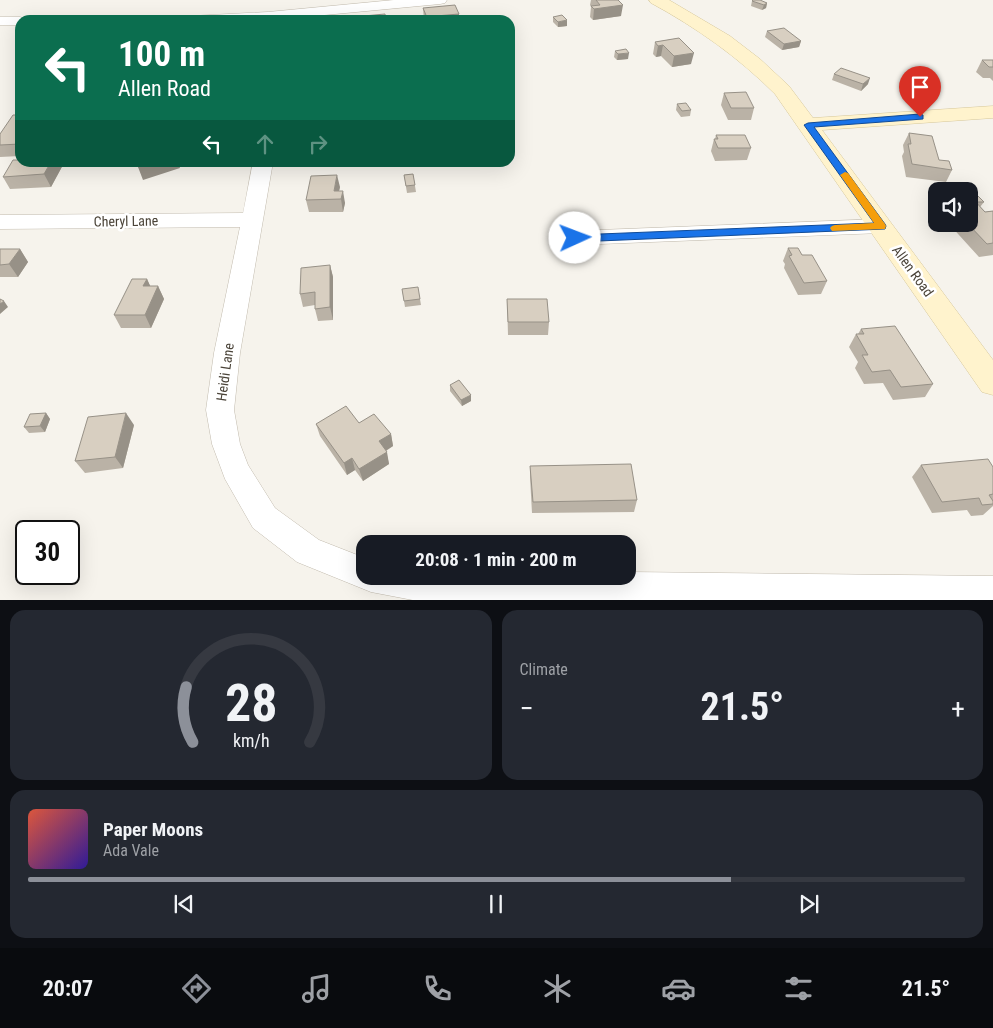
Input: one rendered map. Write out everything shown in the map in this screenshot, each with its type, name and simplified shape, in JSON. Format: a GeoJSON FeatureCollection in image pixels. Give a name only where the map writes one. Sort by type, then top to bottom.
{"type":"FeatureCollection","features":[{"type":"Feature","properties":{"kind":"street"},"geometry":{"type":"LineString","coordinates":[[279,15],[440,0]]}},
{"type":"Feature","properties":{"kind":"street","name":"Allen Road"},"geometry":{"type":"LineString","coordinates":[[657,0],[704,25],[764,70],[782,90],[993,383]]}},
{"type":"Feature","properties":{"kind":"street"},"geometry":{"type":"LineString","coordinates":[[0,21],[15,21]]}},
{"type":"Feature","properties":{"kind":"street"},"geometry":{"type":"LineString","coordinates":[[808,125],[993,112]]}},
{"type":"Feature","properties":{"kind":"street","name":"Heidi Lane"},"geometry":{"type":"LineString","coordinates":[[261,167],[228,352],[220,410],[226,444],[235,470],[248,495],[264,518],[308,551],[356,570]]}},
{"type":"Feature","properties":{"kind":"street","name":"Cheryl Lane"},"geometry":{"type":"LineString","coordinates":[[0,222],[252,220]]}},
{"type":"Feature","properties":{"kind":"street"},"geometry":{"type":"LineString","coordinates":[[575,238],[881,226]]}},
{"type":"Feature","properties":{"kind":"street"},"geometry":{"type":"LineString","coordinates":[[422,585],[576,596],[993,593]]}},
{"type":"Feature","properties":{"kind":"building"},"geometry":{"type":"Polygon","coordinates":[[[596,0],[618,0],[623,5],[594,9],[591,6],[600,5],[596,0]]]}},
{"type":"Feature","properties":{"kind":"building"},"geometry":{"type":"Polygon","coordinates":[[[753,0],[760,0],[767,3],[764,5],[753,0]]]}},
{"type":"Feature","properties":{"kind":"building"},"geometry":{"type":"Polygon","coordinates":[[[455,5],[459,14],[426,15],[423,8],[455,5]]]}},
{"type":"Feature","properties":{"kind":"building"},"geometry":{"type":"Polygon","coordinates":[[[562,15],[567,20],[558,22],[553,17],[562,15]]]}},
{"type":"Feature","properties":{"kind":"building"},"geometry":{"type":"Polygon","coordinates":[[[784,28],[801,41],[784,44],[767,31],[784,28]]]}},
{"type":"Feature","properties":{"kind":"building"},"geometry":{"type":"Polygon","coordinates":[[[679,38],[694,53],[674,56],[663,45],[658,46],[655,42],[679,38]]]}},
{"type":"Feature","properties":{"kind":"building"},"geometry":{"type":"Polygon","coordinates":[[[626,49],[629,53],[618,54],[615,51],[626,49]]]}},
{"type":"Feature","properties":{"kind":"building"},"geometry":{"type":"Polygon","coordinates":[[[982,60],[993,60],[993,67],[989,67],[982,60]]]}},
{"type":"Feature","properties":{"kind":"building"},"geometry":{"type":"Polygon","coordinates":[[[841,68],[870,78],[863,84],[834,74],[841,68]]]}},
{"type":"Feature","properties":{"kind":"building"},"geometry":{"type":"Polygon","coordinates":[[[746,92],[754,108],[731,108],[724,93],[746,92]]]}},
{"type":"Feature","properties":{"kind":"building"},"geometry":{"type":"Polygon","coordinates":[[[686,103],[691,110],[682,111],[677,104],[686,103]]]}},
{"type":"Feature","properties":{"kind":"building"},"geometry":{"type":"Polygon","coordinates":[[[13,115],[15,115],[15,144],[0,145],[0,134],[13,115]]]}},
{"type":"Feature","properties":{"kind":"building"},"geometry":{"type":"Polygon","coordinates":[[[909,133],[932,136],[939,160],[949,161],[952,170],[912,164],[908,144],[911,144],[909,133]]]}},
{"type":"Feature","properties":{"kind":"building"},"geometry":{"type":"Polygon","coordinates":[[[716,135],[745,135],[751,148],[718,148],[714,139],[718,139],[716,135]]]}},
{"type":"Feature","properties":{"kind":"building"},"geometry":{"type":"Polygon","coordinates":[[[13,160],[15,160],[15,167],[48,167],[44,174],[3,177],[13,160]]]}},
{"type":"Feature","properties":{"kind":"building"},"geometry":{"type":"Polygon","coordinates":[[[413,174],[415,185],[406,186],[404,175],[413,174]]]}},
{"type":"Feature","properties":{"kind":"building"},"geometry":{"type":"Polygon","coordinates":[[[337,175],[334,191],[343,191],[341,199],[306,200],[311,176],[337,175]]]}},
{"type":"Feature","properties":{"kind":"building"},"geometry":{"type":"Polygon","coordinates":[[[978,196],[984,202],[978,202],[978,196]]]}},
{"type":"Feature","properties":{"kind":"building"},"geometry":{"type":"Polygon","coordinates":[[[978,204],[985,212],[993,211],[993,243],[987,244],[976,232],[978,232],[978,204]]]}},
{"type":"Feature","properties":{"kind":"building"},"geometry":{"type":"Polygon","coordinates":[[[788,248],[798,248],[802,255],[812,255],[827,281],[804,283],[789,256],[792,255],[788,248]]]}},
{"type":"Feature","properties":{"kind":"building"},"geometry":{"type":"Polygon","coordinates":[[[0,249],[20,249],[9,264],[0,265],[0,249]]]}},
{"type":"Feature","properties":{"kind":"building"},"geometry":{"type":"Polygon","coordinates":[[[330,265],[330,307],[315,309],[315,292],[300,294],[301,268],[330,265]]]}},
{"type":"Feature","properties":{"kind":"building"},"geometry":{"type":"Polygon","coordinates":[[[132,279],[147,279],[143,286],[158,286],[145,315],[114,315],[132,279]]]}},
{"type":"Feature","properties":{"kind":"building"},"geometry":{"type":"Polygon","coordinates":[[[418,287],[420,299],[404,301],[402,289],[418,287]]]}},
{"type":"Feature","properties":{"kind":"building"},"geometry":{"type":"Polygon","coordinates":[[[507,299],[547,299],[549,322],[508,322],[507,299]]]}},
{"type":"Feature","properties":{"kind":"building"},"geometry":{"type":"Polygon","coordinates":[[[895,326],[933,384],[901,387],[890,370],[872,372],[862,355],[868,355],[856,334],[864,334],[861,329],[895,326]]]}},
{"type":"Feature","properties":{"kind":"building"},"geometry":{"type":"Polygon","coordinates":[[[459,380],[471,395],[461,400],[450,385],[459,380]]]}},
{"type":"Feature","properties":{"kind":"building"},"geometry":{"type":"Polygon","coordinates":[[[346,406],[359,423],[374,414],[391,434],[379,441],[387,452],[359,469],[352,458],[344,463],[316,424],[346,406]]]}},
{"type":"Feature","properties":{"kind":"building"},"geometry":{"type":"Polygon","coordinates":[[[46,413],[40,426],[24,427],[30,414],[46,413]]]}},
{"type":"Feature","properties":{"kind":"building"},"geometry":{"type":"Polygon","coordinates":[[[126,413],[115,457],[75,461],[88,417],[126,413]]]}},
{"type":"Feature","properties":{"kind":"building"},"geometry":{"type":"Polygon","coordinates":[[[988,459],[993,467],[993,494],[989,495],[993,504],[982,505],[979,498],[942,502],[921,465],[988,459]]]}},
{"type":"Feature","properties":{"kind":"building"},"geometry":{"type":"Polygon","coordinates":[[[631,464],[637,500],[533,502],[530,466],[631,464]]]}},
{"type":"Feature","properties":{"kind":"slow traffic"},"geometry":{"type":"LineString","coordinates":[[835,228],[881,226],[845,175]]}},
{"type":"Feature","properties":{"kind":"route"},"geometry":{"type":"LineString","coordinates":[[575,238],[881,226],[808,125],[920,117]]}}]}
